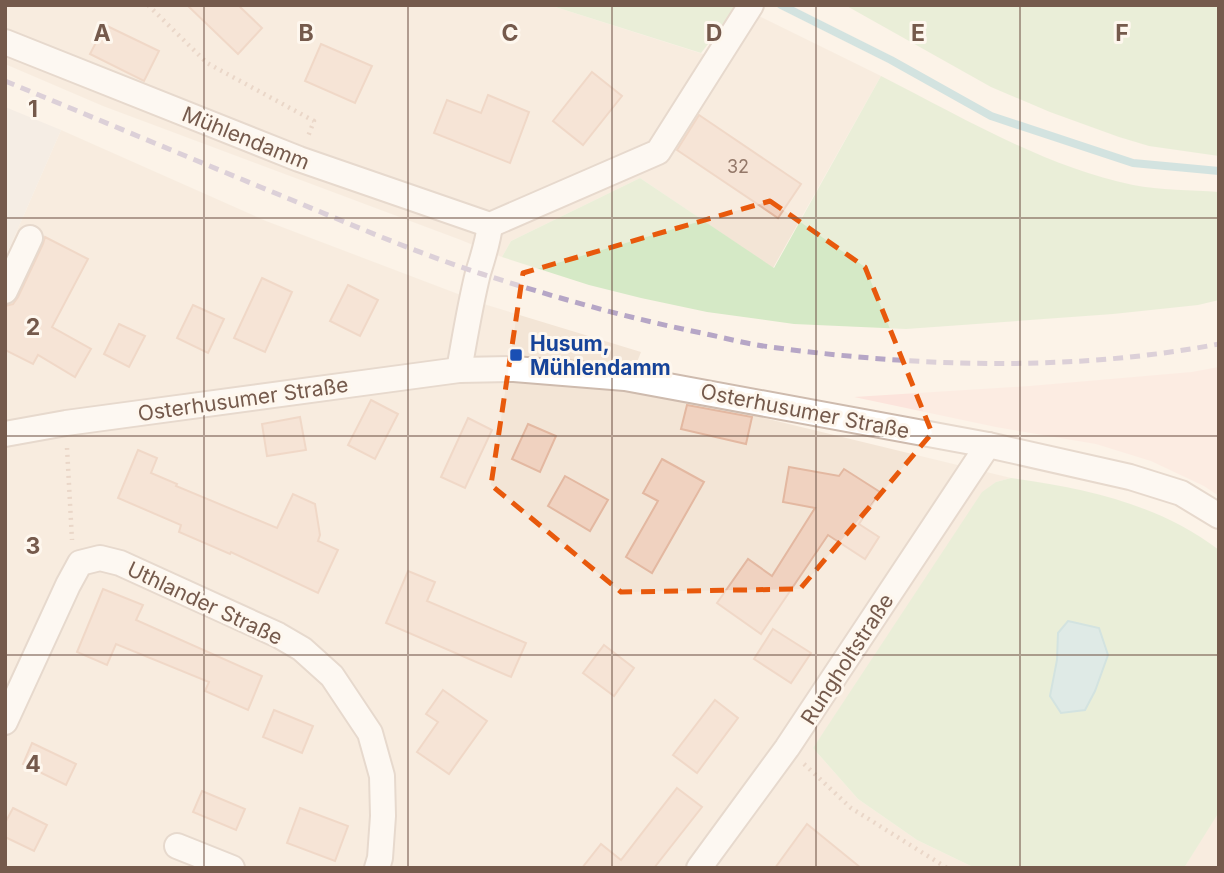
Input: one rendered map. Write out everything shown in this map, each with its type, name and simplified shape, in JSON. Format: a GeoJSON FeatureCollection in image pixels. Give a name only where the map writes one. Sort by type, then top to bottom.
{"type":"FeatureCollection","features":[{"type":"Feature","properties":{"kind":"street"},"geometry":{"type":"LineString","coordinates":[[459,369],[490,225],[658,152],[747,10]]}},
{"type":"Feature","properties":{"kind":"street","name":"Mühlendamm"},"geometry":{"type":"LineString","coordinates":[[5,42],[299,159],[490,225]]}},
{"type":"Feature","properties":{"kind":"street"},"geometry":{"type":"LineString","coordinates":[[5,290],[30,238]]}},
{"type":"Feature","properties":{"kind":"street","name":"Osterhusumer Straße"},"geometry":{"type":"LineString","coordinates":[[5,433],[459,369],[514,369],[625,378],[988,445],[1130,477],[1181,493],[1219,516]]}},
{"type":"Feature","properties":{"kind":"street","name":"Rungholtstraße"},"geometry":{"type":"LineString","coordinates":[[699,868],[787,748],[988,445]]}},
{"type":"Feature","properties":{"kind":"street","name":"Uthlander Straße"},"geometry":{"type":"LineString","coordinates":[[80,564],[100,558],[120,564],[278,635],[302,649],[331,676],[370,733],[382,776],[383,816],[377,868]]}},
{"type":"Feature","properties":{"kind":"street"},"geometry":{"type":"LineString","coordinates":[[5,722],[80,564]]}},
{"type":"Feature","properties":{"kind":"street"},"geometry":{"type":"LineString","coordinates":[[177,846],[232,868]]}},
{"type":"Feature","properties":{"kind":"path"},"geometry":{"type":"LineString","coordinates":[[148,5],[207,63],[314,121],[299,159]]}},
{"type":"Feature","properties":{"kind":"path"},"geometry":{"type":"LineString","coordinates":[[66,423],[72,552],[80,564]]}},
{"type":"Feature","properties":{"kind":"path"},"geometry":{"type":"LineString","coordinates":[[787,748],[852,807],[947,868]]}},
{"type":"Feature","properties":{"kind":"highlighted area"},"geometry":{"type":"Polygon","coordinates":[[[770,201],[865,267],[932,433],[800,589],[621,592],[491,485],[523,273],[770,201]]]}},
{"type":"Feature","properties":{"kind":"shaded area"},"geometry":{"type":"Polygon","coordinates":[[[5,5],[549,5],[725,61],[759,16],[881,76],[773,268],[640,178],[511,241],[502,257],[103,106],[5,64],[5,5]]]}},
{"type":"Feature","properties":{"kind":"shaded area"},"geometry":{"type":"Polygon","coordinates":[[[5,107],[61,130],[5,258],[5,107]]]}},
{"type":"Feature","properties":{"kind":"shaded area"},"geometry":{"type":"Polygon","coordinates":[[[61,130],[266,221],[487,305],[641,352],[628,385],[1011,478],[996,482],[813,748],[858,799],[917,840],[975,868],[5,868],[5,258],[61,130]]]}},
{"type":"Feature","properties":{"kind":"shaded area"},"geometry":{"type":"Polygon","coordinates":[[[1219,367],[1219,496],[1151,461],[1096,444],[996,427],[854,397],[1030,386],[1192,372],[1219,367]]]}},
{"type":"Feature","properties":{"kind":"shaded area"},"geometry":{"type":"Polygon","coordinates":[[[1219,812],[1219,868],[1184,868],[1211,823],[1219,812]]]}},
{"type":"Feature","properties":{"kind":"green space"},"geometry":{"type":"Polygon","coordinates":[[[549,5],[717,7],[739,5],[701,53],[549,5]]]}},
{"type":"Feature","properties":{"kind":"green space"},"geometry":{"type":"Polygon","coordinates":[[[845,5],[1219,5],[1219,156],[1149,146],[1050,112],[991,87],[845,5]]]}},
{"type":"Feature","properties":{"kind":"green space"},"geometry":{"type":"Polygon","coordinates":[[[881,76],[1004,139],[1067,166],[1133,185],[1219,192],[1219,300],[1198,305],[1113,314],[906,329],[794,324],[707,312],[641,298],[589,285],[502,257],[511,241],[640,178],[774,268],[881,76]]]}},
{"type":"Feature","properties":{"kind":"green space"},"geometry":{"type":"Polygon","coordinates":[[[1011,478],[1120,500],[1171,521],[1219,550],[1219,812],[1184,868],[975,868],[917,840],[858,799],[813,748],[982,492],[996,482],[1011,478]],[[1058,633],[1051,696],[1085,710],[1108,655],[1058,633]]]}},
{"type":"Feature","properties":{"kind":"water"},"geometry":{"type":"Polygon","coordinates":[[[1068,621],[1099,628],[1108,655],[1085,710],[1061,713],[1050,696],[1057,660],[1058,633],[1068,621]]]}},
{"type":"Feature","properties":{"kind":"building"},"geometry":{"type":"Polygon","coordinates":[[[187,5],[238,5],[262,28],[238,54],[187,5]]]}},
{"type":"Feature","properties":{"kind":"building"},"geometry":{"type":"Polygon","coordinates":[[[105,25],[159,51],[144,81],[90,54],[105,25]]]}},
{"type":"Feature","properties":{"kind":"building"},"geometry":{"type":"Polygon","coordinates":[[[321,44],[372,66],[355,103],[305,81],[321,44]]]}},
{"type":"Feature","properties":{"kind":"building"},"geometry":{"type":"Polygon","coordinates":[[[592,72],[622,96],[583,145],[553,121],[592,72]]]}},
{"type":"Feature","properties":{"kind":"building"},"geometry":{"type":"Polygon","coordinates":[[[488,95],[529,112],[510,163],[434,133],[447,100],[481,113],[488,95]]]}},
{"type":"Feature","properties":{"kind":"building"},"geometry":{"type":"Polygon","coordinates":[[[699,115],[801,184],[778,218],[677,150],[699,115]]]}},
{"type":"Feature","properties":{"kind":"building"},"geometry":{"type":"Polygon","coordinates":[[[45,237],[88,259],[52,327],[91,349],[75,377],[38,355],[33,364],[5,350],[5,306],[13,304],[18,297],[45,237]]]}},
{"type":"Feature","properties":{"kind":"building"},"geometry":{"type":"Polygon","coordinates":[[[262,278],[292,292],[265,352],[234,338],[262,278]]]}},
{"type":"Feature","properties":{"kind":"building"},"geometry":{"type":"Polygon","coordinates":[[[348,285],[378,300],[360,336],[330,321],[348,285]]]}},
{"type":"Feature","properties":{"kind":"building"},"geometry":{"type":"Polygon","coordinates":[[[193,305],[224,319],[208,353],[177,338],[193,305]]]}},
{"type":"Feature","properties":{"kind":"building"},"geometry":{"type":"Polygon","coordinates":[[[119,324],[145,336],[129,367],[104,354],[119,324]]]}},
{"type":"Feature","properties":{"kind":"building"},"geometry":{"type":"Polygon","coordinates":[[[371,400],[398,414],[375,459],[348,445],[371,400]]]}},
{"type":"Feature","properties":{"kind":"building"},"geometry":{"type":"Polygon","coordinates":[[[687,405],[752,417],[746,444],[681,429],[687,405]]]}},
{"type":"Feature","properties":{"kind":"building"},"geometry":{"type":"Polygon","coordinates":[[[300,417],[306,450],[267,456],[262,424],[300,417]]]}},
{"type":"Feature","properties":{"kind":"building"},"geometry":{"type":"Polygon","coordinates":[[[468,418],[492,430],[465,488],[441,477],[468,418]]]}},
{"type":"Feature","properties":{"kind":"building"},"geometry":{"type":"Polygon","coordinates":[[[528,424],[556,436],[540,472],[512,459],[528,424]]]}},
{"type":"Feature","properties":{"kind":"building"},"geometry":{"type":"Polygon","coordinates":[[[138,450],[157,458],[151,473],[277,528],[293,494],[315,504],[320,535],[318,541],[338,550],[318,593],[231,552],[230,554],[179,532],[181,525],[118,498],[138,450]]]}},
{"type":"Feature","properties":{"kind":"building"},"geometry":{"type":"Polygon","coordinates":[[[662,459],[704,482],[652,573],[626,557],[658,501],[643,493],[662,459]]]}},
{"type":"Feature","properties":{"kind":"building"},"geometry":{"type":"Polygon","coordinates":[[[789,467],[839,476],[844,469],[880,492],[859,524],[879,537],[865,559],[828,535],[761,634],[717,603],[748,559],[772,576],[815,508],[783,502],[789,467]]]}},
{"type":"Feature","properties":{"kind":"building"},"geometry":{"type":"Polygon","coordinates":[[[565,476],[608,500],[590,531],[548,506],[565,476]]]}},
{"type":"Feature","properties":{"kind":"building"},"geometry":{"type":"Polygon","coordinates":[[[408,571],[435,582],[427,601],[526,643],[511,677],[386,623],[408,571]]]}},
{"type":"Feature","properties":{"kind":"building"},"geometry":{"type":"Polygon","coordinates":[[[103,589],[143,605],[136,620],[262,676],[248,710],[205,691],[209,682],[116,644],[107,665],[77,652],[103,589]]]}},
{"type":"Feature","properties":{"kind":"building"},"geometry":{"type":"Polygon","coordinates":[[[773,629],[811,653],[791,683],[754,659],[773,629]]]}},
{"type":"Feature","properties":{"kind":"building"},"geometry":{"type":"Polygon","coordinates":[[[604,645],[634,668],[614,696],[583,673],[604,645]]]}},
{"type":"Feature","properties":{"kind":"building"},"geometry":{"type":"Polygon","coordinates":[[[443,690],[487,721],[449,774],[417,752],[438,722],[426,714],[443,690]]]}},
{"type":"Feature","properties":{"kind":"building"},"geometry":{"type":"Polygon","coordinates":[[[715,700],[738,718],[697,773],[673,755],[715,700]]]}},
{"type":"Feature","properties":{"kind":"building"},"geometry":{"type":"Polygon","coordinates":[[[274,710],[313,726],[302,753],[263,737],[274,710]]]}},
{"type":"Feature","properties":{"kind":"building"},"geometry":{"type":"Polygon","coordinates":[[[32,743],[76,764],[66,785],[23,764],[32,743]]]}},
{"type":"Feature","properties":{"kind":"building"},"geometry":{"type":"Polygon","coordinates":[[[677,788],[702,807],[654,868],[582,868],[601,844],[621,860],[677,788]]]}},
{"type":"Feature","properties":{"kind":"building"},"geometry":{"type":"Polygon","coordinates":[[[202,791],[245,809],[236,830],[193,812],[202,791]]]}},
{"type":"Feature","properties":{"kind":"building"},"geometry":{"type":"Polygon","coordinates":[[[13,808],[47,825],[34,851],[5,837],[5,823],[13,808]]]}},
{"type":"Feature","properties":{"kind":"building"},"geometry":{"type":"Polygon","coordinates":[[[300,808],[348,826],[335,861],[287,843],[300,808]]]}},
{"type":"Feature","properties":{"kind":"building"},"geometry":{"type":"Polygon","coordinates":[[[807,824],[861,868],[775,868],[807,824]]]}},
{"type":"Feature","properties":{"kind":"waterway"},"geometry":{"type":"LineString","coordinates":[[781,5],[891,60],[991,116],[1133,163],[1219,171]]}},
{"type":"Feature","properties":{"kind":"railway"},"geometry":{"type":"LineString","coordinates":[[5,81],[403,246],[456,265],[509,283],[646,321],[736,341],[882,359],[995,364],[1108,359],[1219,344]]}},
{"type":"Feature","properties":{"kind":"place","name":"Husum, Mühlendamm"},"geometry":{"type":"Point","coordinates":[516,355]}}]}
